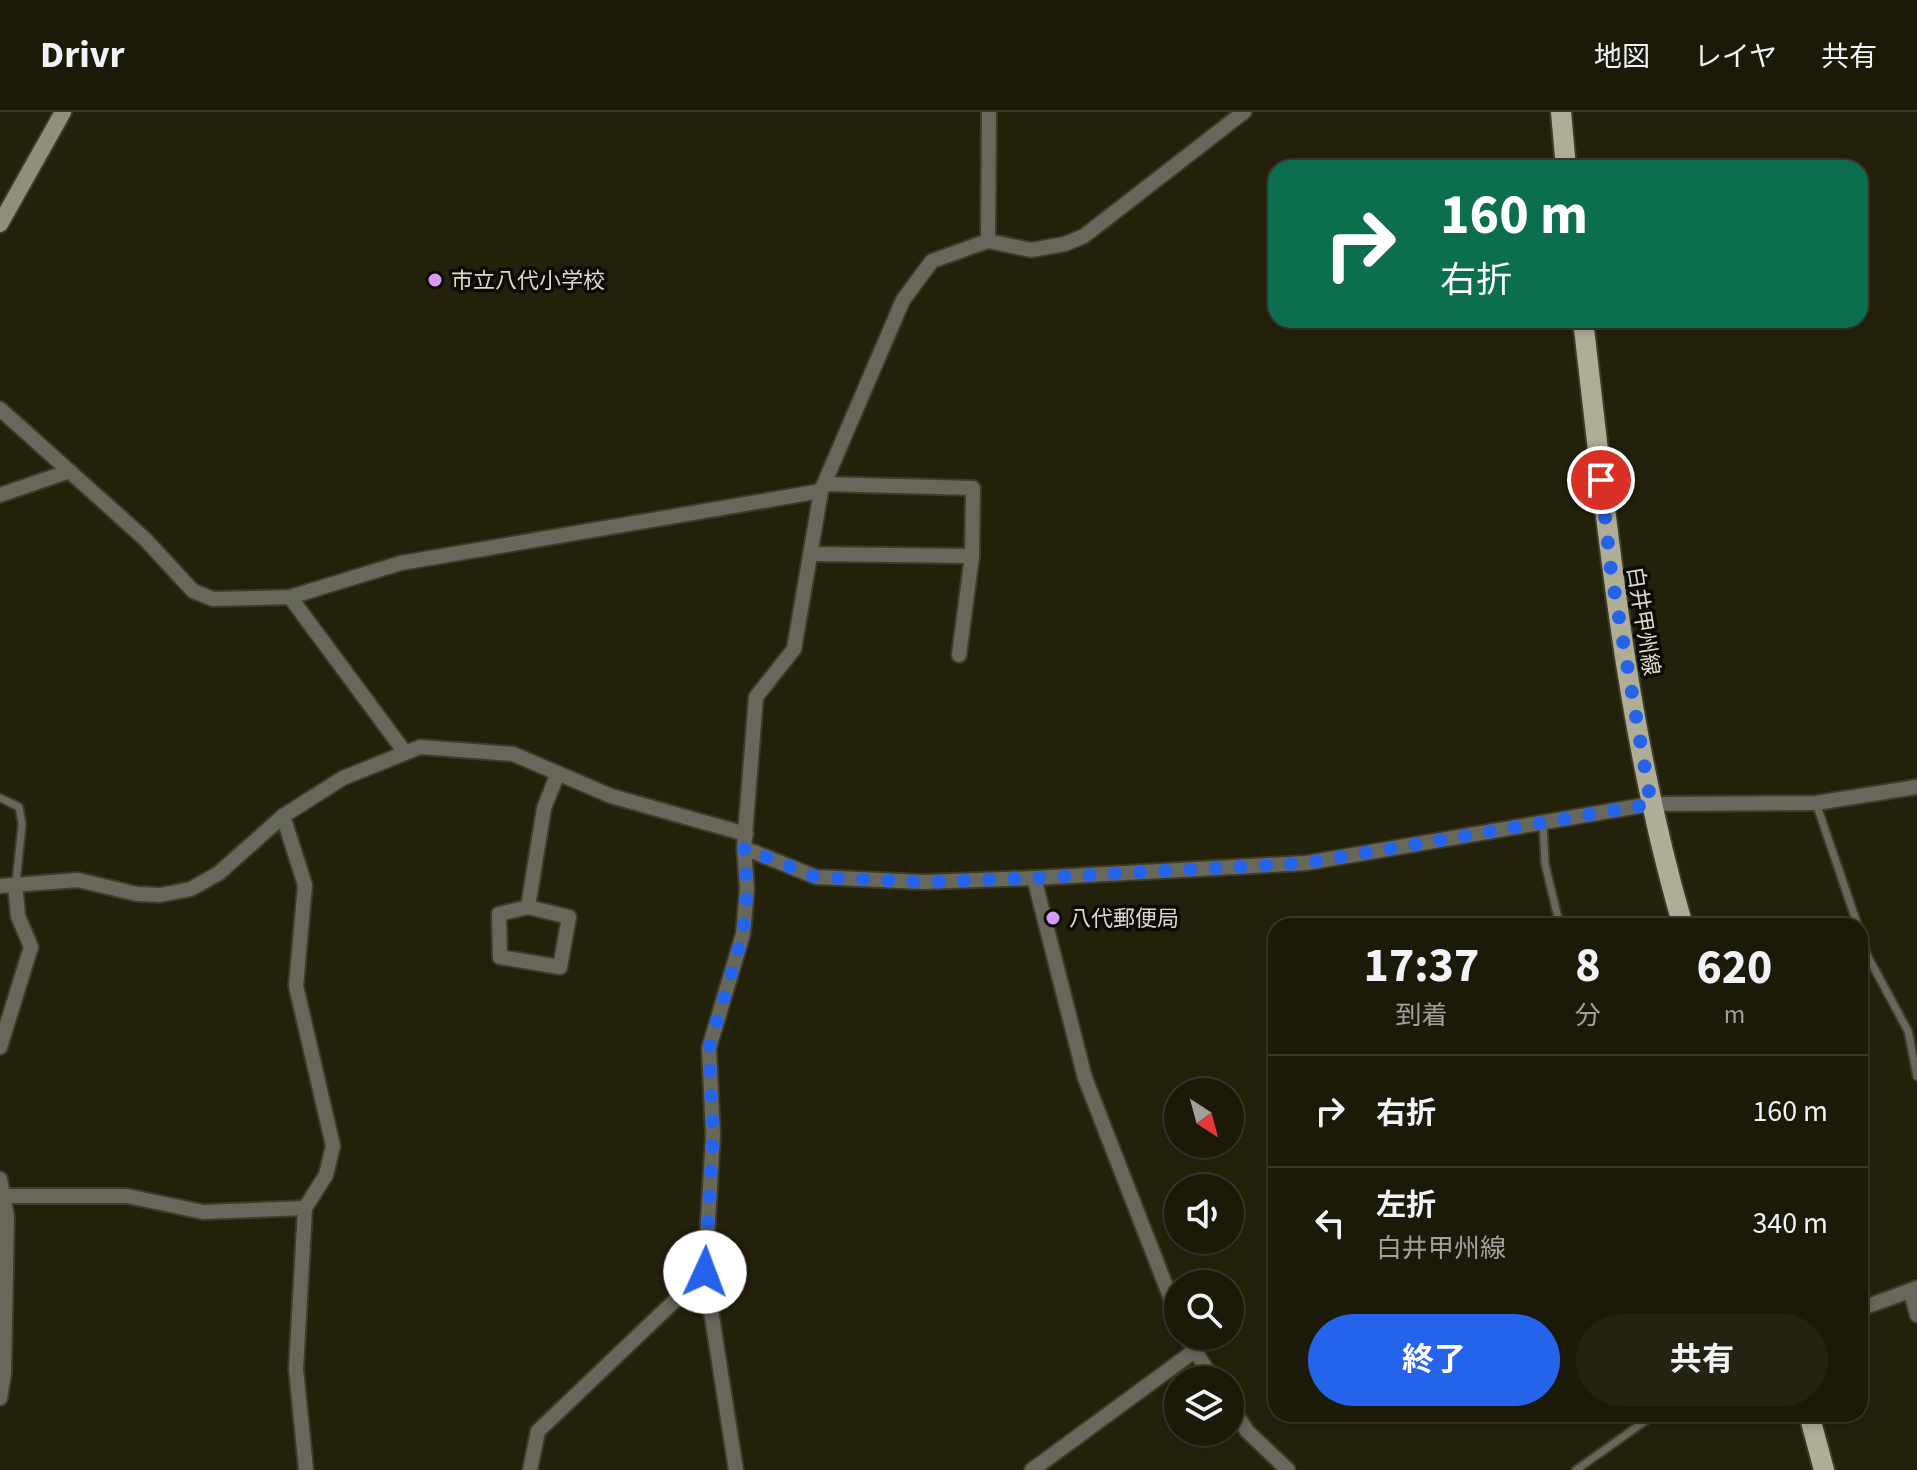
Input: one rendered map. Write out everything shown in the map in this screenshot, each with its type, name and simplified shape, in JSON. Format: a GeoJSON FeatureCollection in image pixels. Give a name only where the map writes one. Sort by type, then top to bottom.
{"type":"FeatureCollection","features":[{"type":"Feature","properties":{"kind":"main road"},"geometry":{"type":"LineString","coordinates":[[1561,112],[1565,160]]}},
{"type":"Feature","properties":{"kind":"main road","name":"白井甲州線"},"geometry":{"type":"LineString","coordinates":[[1584,328],[1611,571],[1651,804],[1681,918]]}},
{"type":"Feature","properties":{"kind":"main road"},"geometry":{"type":"LineString","coordinates":[[1811,1422],[1824,1470]]}},
{"type":"Feature","properties":{"kind":"street"},"geometry":{"type":"LineString","coordinates":[[0,224],[63,112]]}},
{"type":"Feature","properties":{"kind":"street"},"geometry":{"type":"LineString","coordinates":[[988,241],[989,112]]}},
{"type":"Feature","properties":{"kind":"street"},"geometry":{"type":"LineString","coordinates":[[736,1470],[705,1272],[713,1135],[709,1048],[743,934],[747,889],[745,841],[756,697],[794,649],[823,487],[903,300],[932,261],[988,241],[1031,250],[1084,236],[1244,112]]}},
{"type":"Feature","properties":{"kind":"street"},"geometry":{"type":"LineString","coordinates":[[0,409],[175,568],[193,591],[213,599],[290,597],[401,563],[823,487],[973,488],[972,556],[959,655]]}},
{"type":"Feature","properties":{"kind":"street"},"geometry":{"type":"LineString","coordinates":[[0,495],[70,471]]}},
{"type":"Feature","properties":{"kind":"street"},"geometry":{"type":"LineString","coordinates":[[810,554],[972,556]]}},
{"type":"Feature","properties":{"kind":"street"},"geometry":{"type":"LineString","coordinates":[[290,597],[404,751]]}},
{"type":"Feature","properties":{"kind":"street"},"geometry":{"type":"LineString","coordinates":[[0,1047],[31,947],[8,885],[78,880],[160,895],[191,889],[219,873],[283,816],[343,778],[420,747],[513,754],[611,796],[745,841],[816,877],[923,882],[1306,863],[1651,804],[1816,803],[1917,787]]}},
{"type":"Feature","properties":{"kind":"street"},"geometry":{"type":"LineString","coordinates":[[528,907],[544,808],[558,773]]}},
{"type":"Feature","properties":{"kind":"street"},"geometry":{"type":"LineString","coordinates":[[283,816],[305,885],[296,986],[333,1146],[326,1175],[305,1208],[296,1369],[306,1470]]}},
{"type":"Feature","properties":{"kind":"street"},"geometry":{"type":"LineString","coordinates":[[1034,878],[1085,1078],[1164,1281]]}},
{"type":"Feature","properties":{"kind":"street"},"geometry":{"type":"LineString","coordinates":[[528,907],[569,917],[560,967],[500,957],[499,914],[528,907]]}},
{"type":"Feature","properties":{"kind":"street"},"geometry":{"type":"LineString","coordinates":[[0,1179],[4,1196],[0,1398]]}},
{"type":"Feature","properties":{"kind":"street"},"geometry":{"type":"LineString","coordinates":[[4,1196],[127,1196],[203,1212],[305,1208]]}},
{"type":"Feature","properties":{"kind":"street"},"geometry":{"type":"LineString","coordinates":[[530,1470],[538,1431],[705,1272]]}},
{"type":"Feature","properties":{"kind":"street"},"geometry":{"type":"LineString","coordinates":[[1868,1306],[1914,1290],[1917,1315]]}},
{"type":"Feature","properties":{"kind":"street"},"geometry":{"type":"LineString","coordinates":[[1032,1470],[1193,1352],[1203,1366]]}},
{"type":"Feature","properties":{"kind":"street"},"geometry":{"type":"LineString","coordinates":[[1244,1426],[1288,1470]]}},
{"type":"Feature","properties":{"kind":"lane"},"geometry":{"type":"LineString","coordinates":[[0,798],[19,807],[22,824],[8,885]]}},
{"type":"Feature","properties":{"kind":"lane"},"geometry":{"type":"LineString","coordinates":[[1816,803],[1855,918]]}},
{"type":"Feature","properties":{"kind":"lane"},"geometry":{"type":"LineString","coordinates":[[1543,823],[1545,864],[1558,918]]}},
{"type":"Feature","properties":{"kind":"lane"},"geometry":{"type":"LineString","coordinates":[[1868,957],[1908,1031],[1917,1076]]}},
{"type":"Feature","properties":{"kind":"lane"},"geometry":{"type":"LineString","coordinates":[[1576,1470],[1644,1422]]}},
{"type":"Feature","properties":{"kind":"place","name":"市立八代小学校"},"geometry":{"type":"Point","coordinates":[435,280]}},
{"type":"Feature","properties":{"kind":"place","name":"八代郵便局"},"geometry":{"type":"Point","coordinates":[1053,918]}},
{"type":"Feature","properties":{"kind":"route"},"geometry":{"type":"LineString","coordinates":[[705,1272],[713,1135],[709,1048],[743,934],[747,889],[744,848],[816,877],[923,882],[1034,878],[1306,863],[1651,804],[1611,571],[1601,480]]}}]}
